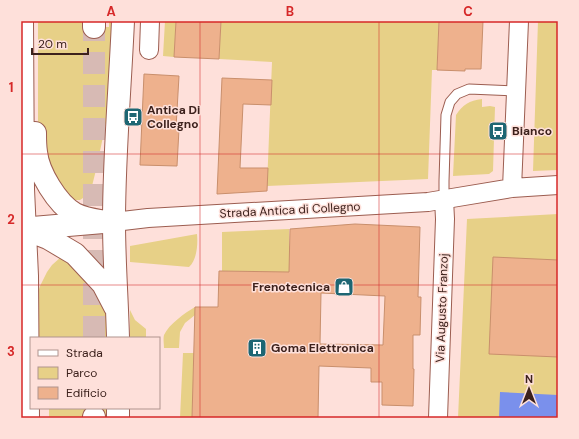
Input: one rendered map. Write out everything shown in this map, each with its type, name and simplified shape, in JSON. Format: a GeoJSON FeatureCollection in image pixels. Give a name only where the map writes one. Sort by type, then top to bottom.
{"type":"FeatureCollection","features":[{"type":"Feature","properties":{"kind":"main road"},"geometry":{"type":"LineString","coordinates":[[22,21],[23,229],[27,276],[28,418]]}},
{"type":"Feature","properties":{"kind":"main road"},"geometry":{"type":"LineString","coordinates":[[118,337],[115,262],[110,222],[115,167],[123,21]]}},
{"type":"Feature","properties":{"kind":"main road"},"geometry":{"type":"LineString","coordinates":[[22,82],[35,122],[36,152],[39,166],[51,189],[66,208],[76,214],[86,218],[110,222]]}},
{"type":"Feature","properties":{"kind":"main road","name":"Strada Antica di Collegno"},"geometry":{"type":"LineString","coordinates":[[23,229],[110,222]]}},
{"type":"Feature","properties":{"kind":"main road"},"geometry":{"type":"LineString","coordinates":[[23,229],[48,238],[75,254],[103,284],[118,311]]}},
{"type":"Feature","properties":{"kind":"street"},"geometry":{"type":"LineString","coordinates":[[149,50],[150,21]]}},
{"type":"Feature","properties":{"kind":"street"},"geometry":{"type":"LineString","coordinates":[[512,188],[519,21]]}},
{"type":"Feature","properties":{"kind":"street","name":"Strada Antica di Collegno"},"geometry":{"type":"LineString","coordinates":[[110,222],[148,218],[428,202],[512,188],[558,186]]}},
{"type":"Feature","properties":{"kind":"street","name":"Via Augusto Franzoj"},"geometry":{"type":"LineString","coordinates":[[438,418],[445,218],[444,199]]}},
{"type":"Feature","properties":{"kind":"lane"},"geometry":{"type":"LineString","coordinates":[[444,199],[446,115],[450,102],[457,94],[469,89],[516,91]]}},
{"type":"Feature","properties":{"kind":"green space"},"geometry":{"type":"Polygon","coordinates":[[[38,21],[82,21],[82,27],[109,27],[109,21],[114,21],[108,113],[91,190],[80,200],[68,198],[43,160],[38,125],[38,21]]]}},
{"type":"Feature","properties":{"kind":"green space"},"geometry":{"type":"Polygon","coordinates":[[[165,21],[176,21],[174,57],[163,56],[165,21]]]}},
{"type":"Feature","properties":{"kind":"green space"},"geometry":{"type":"Polygon","coordinates":[[[221,21],[439,21],[437,70],[432,70],[428,179],[267,186],[272,62],[219,59],[221,21]]]}},
{"type":"Feature","properties":{"kind":"green space"},"geometry":{"type":"Polygon","coordinates":[[[538,21],[558,21],[558,170],[533,171],[538,21]]]}},
{"type":"Feature","properties":{"kind":"green space"},"geometry":{"type":"Polygon","coordinates":[[[482,99],[482,107],[495,107],[493,171],[489,174],[453,176],[456,115],[461,108],[467,104],[482,99]]]}},
{"type":"Feature","properties":{"kind":"green space"},"geometry":{"type":"Polygon","coordinates":[[[558,214],[558,418],[458,418],[467,219],[558,214]]]}},
{"type":"Feature","properties":{"kind":"green space"},"geometry":{"type":"Polygon","coordinates":[[[323,226],[322,273],[222,271],[222,232],[289,229],[289,246],[311,247],[311,227],[323,226]]]}},
{"type":"Feature","properties":{"kind":"green space"},"geometry":{"type":"Polygon","coordinates":[[[197,234],[195,256],[189,267],[130,262],[130,246],[197,234]]]}},
{"type":"Feature","properties":{"kind":"green space"},"geometry":{"type":"Polygon","coordinates":[[[67,256],[105,301],[110,337],[35,337],[35,303],[40,286],[52,265],[61,257],[67,256]]]}},
{"type":"Feature","properties":{"kind":"green space"},"geometry":{"type":"Polygon","coordinates":[[[195,307],[195,315],[185,323],[180,332],[179,348],[164,348],[164,335],[166,331],[178,319],[195,307]]]}},
{"type":"Feature","properties":{"kind":"green space"},"geometry":{"type":"Polygon","coordinates":[[[130,310],[135,320],[146,329],[146,337],[130,337],[130,310]]]}},
{"type":"Feature","properties":{"kind":"green space"},"geometry":{"type":"Polygon","coordinates":[[[183,353],[194,353],[192,418],[180,418],[183,353]]]}},
{"type":"Feature","properties":{"kind":"green space"},"geometry":{"type":"Polygon","coordinates":[[[49,409],[111,409],[111,418],[49,418],[49,409]]]}},
{"type":"Feature","properties":{"kind":"water"},"geometry":{"type":"Polygon","coordinates":[[[500,392],[558,395],[558,418],[499,418],[500,392]]]}},
{"type":"Feature","properties":{"kind":"building"},"geometry":{"type":"Polygon","coordinates":[[[176,21],[221,21],[219,59],[174,57],[176,21]]]}},
{"type":"Feature","properties":{"kind":"building"},"geometry":{"type":"Polygon","coordinates":[[[439,21],[483,21],[481,69],[465,69],[465,71],[437,70],[439,21]]]}},
{"type":"Feature","properties":{"kind":"building"},"geometry":{"type":"Polygon","coordinates":[[[144,74],[179,76],[176,128],[179,129],[177,166],[140,165],[144,74]]]}},
{"type":"Feature","properties":{"kind":"building"},"geometry":{"type":"Polygon","coordinates":[[[222,78],[272,80],[271,105],[243,104],[240,168],[268,168],[267,191],[217,194],[222,78]]]}},
{"type":"Feature","properties":{"kind":"building"},"geometry":{"type":"Polygon","coordinates":[[[355,224],[420,227],[418,297],[421,297],[420,335],[413,335],[413,406],[382,405],[382,382],[371,382],[371,368],[319,366],[318,418],[192,418],[195,307],[218,307],[219,271],[289,272],[290,229],[355,224]],[[321,293],[320,344],[383,345],[385,296],[321,293]]]}},
{"type":"Feature","properties":{"kind":"building"},"geometry":{"type":"Polygon","coordinates":[[[493,257],[558,260],[558,357],[489,354],[493,257]]]}},
{"type":"Feature","properties":{"kind":"tunnel"},"geometry":{"type":"LineString","coordinates":[[94,27],[94,337]]}},
{"type":"Feature","properties":{"kind":"place","name":"Antica Di Collegno"},"geometry":{"type":"Point","coordinates":[133,117]}},
{"type":"Feature","properties":{"kind":"place","name":"Bianco"},"geometry":{"type":"Point","coordinates":[498,131]}},
{"type":"Feature","properties":{"kind":"place","name":"Frenotecnica"},"geometry":{"type":"Point","coordinates":[344,287]}},
{"type":"Feature","properties":{"kind":"place","name":"Goma Elettronica"},"geometry":{"type":"Point","coordinates":[257,348]}}]}
